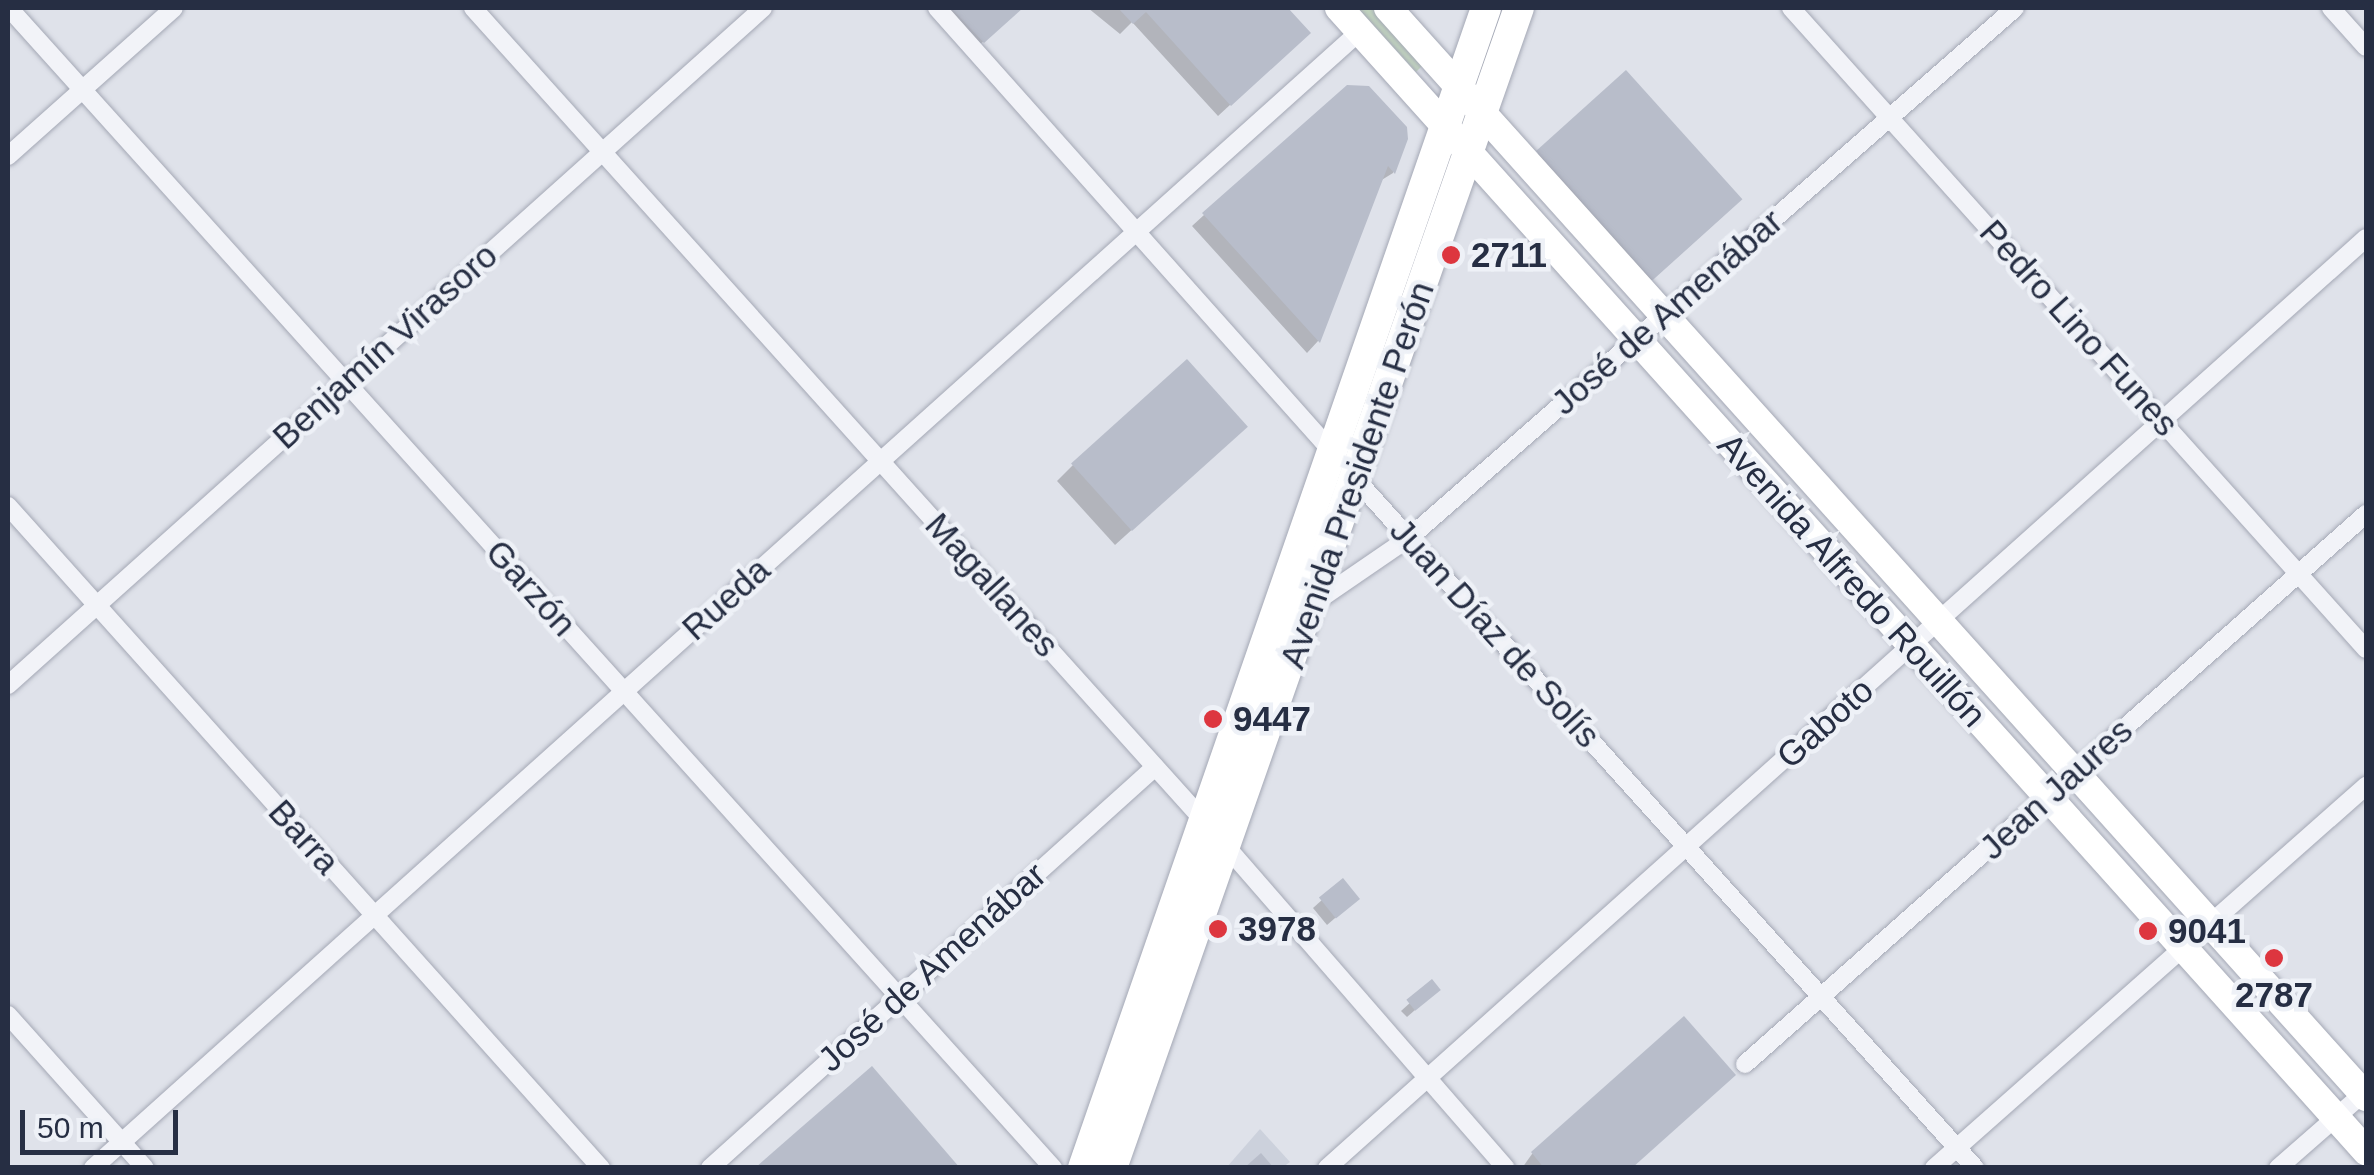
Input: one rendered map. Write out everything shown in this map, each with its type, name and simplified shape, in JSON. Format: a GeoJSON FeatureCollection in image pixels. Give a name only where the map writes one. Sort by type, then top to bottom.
{"type":"FeatureCollection","features":[{"type":"Feature","properties":{"kind":"main road","name":"Avenida Presidente Perón"},"geometry":{"type":"LineString","coordinates":[[1083,1168],[1486,8]]}},
{"type":"Feature","properties":{"kind":"main road","name":"Avenida Presidente Perón"},"geometry":{"type":"LineString","coordinates":[[1112,1168],[1519,8]]}},
{"type":"Feature","properties":{"kind":"street","name":"Garzón"},"geometry":{"type":"LineString","coordinates":[[9,8],[1052,1168]]}},
{"type":"Feature","properties":{"kind":"street"},"geometry":{"type":"LineString","coordinates":[[8,156],[174,8]]}},
{"type":"Feature","properties":{"kind":"street","name":"Magallanes"},"geometry":{"type":"LineString","coordinates":[[473,8],[1227,846],[1506,1168]]}},
{"type":"Feature","properties":{"kind":"street","name":"Benjamín Virasoro"},"geometry":{"type":"LineString","coordinates":[[8,685],[763,8]]}},
{"type":"Feature","properties":{"kind":"street","name":"Juan Díaz de Solís"},"geometry":{"type":"LineString","coordinates":[[937,8],[1975,1168]]}},
{"type":"Feature","properties":{"kind":"street","name":"Avenida Alfredo Rouillón"},"geometry":{"type":"LineString","coordinates":[[1339,8],[2366,1151]]}},
{"type":"Feature","properties":{"kind":"street","name":"Avenida Alfredo Rouillón"},"geometry":{"type":"LineString","coordinates":[[1388,8],[2366,1094]]}},
{"type":"Feature","properties":{"kind":"street","name":"Pedro Lino Funes"},"geometry":{"type":"LineString","coordinates":[[1791,8],[2366,649]]}},
{"type":"Feature","properties":{"kind":"street","name":"José de Amenábar"},"geometry":{"type":"LineString","coordinates":[[1311,606],[1409,538],[2016,8]]}},
{"type":"Feature","properties":{"kind":"street"},"geometry":{"type":"LineString","coordinates":[[2331,8],[2366,47]]}},
{"type":"Feature","properties":{"kind":"street","name":"Rueda"},"geometry":{"type":"LineString","coordinates":[[92,1168],[1360,31]]}},
{"type":"Feature","properties":{"kind":"street","name":"Gaboto"},"geometry":{"type":"LineString","coordinates":[[1327,1168],[2366,238]]}},
{"type":"Feature","properties":{"kind":"street","name":"Barra"},"geometry":{"type":"LineString","coordinates":[[8,506],[601,1168]]}},
{"type":"Feature","properties":{"kind":"street","name":"Jean Jaures"},"geometry":{"type":"LineString","coordinates":[[1745,1064],[2366,514]]}},
{"type":"Feature","properties":{"kind":"street","name":"José de Amenábar"},"geometry":{"type":"LineString","coordinates":[[710,1168],[1155,767]]}},
{"type":"Feature","properties":{"kind":"street"},"geometry":{"type":"LineString","coordinates":[[1934,1168],[2366,786]]}},
{"type":"Feature","properties":{"kind":"street"},"geometry":{"type":"LineString","coordinates":[[8,1016],[145,1168]]}},
{"type":"Feature","properties":{"kind":"street"},"geometry":{"type":"LineString","coordinates":[[2278,1168],[2366,1094]]}},
{"type":"Feature","properties":{"kind":"shaded area"},"geometry":{"type":"Polygon","coordinates":[[[1260,1129],[1290,1162],[1283,1167],[1226,1168],[1260,1129]]]}},
{"type":"Feature","properties":{"kind":"green space"},"geometry":{"type":"Polygon","coordinates":[[[1358,8],[1376,8],[1425,63],[1416,72],[1358,8]]]}},
{"type":"Feature","properties":{"kind":"building"},"geometry":{"type":"Polygon","coordinates":[[[951,8],[1023,8],[984,43],[951,8]]]}},
{"type":"Feature","properties":{"kind":"building"},"geometry":{"type":"Polygon","coordinates":[[[1118,8],[1288,8],[1311,33],[1231,106],[1146,12],[1133,24],[1118,8]]]}},
{"type":"Feature","properties":{"kind":"building"},"geometry":{"type":"Polygon","coordinates":[[[1626,70],[1742,199],[1653,280],[1536,151],[1626,70]]]}},
{"type":"Feature","properties":{"kind":"building"},"geometry":{"type":"Polygon","coordinates":[[[1347,85],[1369,86],[1407,127],[1408,139],[1395,174],[1388,166],[1320,343],[1202,213],[1347,85]]]}},
{"type":"Feature","properties":{"kind":"building"},"geometry":{"type":"Polygon","coordinates":[[[1187,359],[1248,427],[1132,531],[1071,463],[1187,359]]]}},
{"type":"Feature","properties":{"kind":"building"},"geometry":{"type":"Polygon","coordinates":[[[1343,878],[1360,899],[1336,918],[1319,898],[1343,878]]]}},
{"type":"Feature","properties":{"kind":"building"},"geometry":{"type":"Polygon","coordinates":[[[1432,979],[1441,990],[1415,1011],[1406,1000],[1432,979]]]}},
{"type":"Feature","properties":{"kind":"building"},"geometry":{"type":"Polygon","coordinates":[[[1684,1016],[1736,1075],[1632,1168],[1544,1168],[1531,1152],[1684,1016]]]}},
{"type":"Feature","properties":{"kind":"building"},"geometry":{"type":"Polygon","coordinates":[[[872,1066],[960,1168],[755,1168],[796,1132],[872,1066]]]}},
{"type":"Feature","properties":{"kind":"building"},"geometry":{"type":"Polygon","coordinates":[[[1261,1153],[1274,1168],[1244,1168],[1261,1153]]]}},
{"type":"Feature","properties":{"kind":"place","name":"2711"},"geometry":{"type":"Point","coordinates":[1451,255]}},
{"type":"Feature","properties":{"kind":"place","name":"9447"},"geometry":{"type":"Point","coordinates":[1213,719]}},
{"type":"Feature","properties":{"kind":"place","name":"3978"},"geometry":{"type":"Point","coordinates":[1218,929]}},
{"type":"Feature","properties":{"kind":"place","name":"9041"},"geometry":{"type":"Point","coordinates":[2148,931]}},
{"type":"Feature","properties":{"kind":"place","name":"2787"},"geometry":{"type":"Point","coordinates":[2274,958]}}]}
